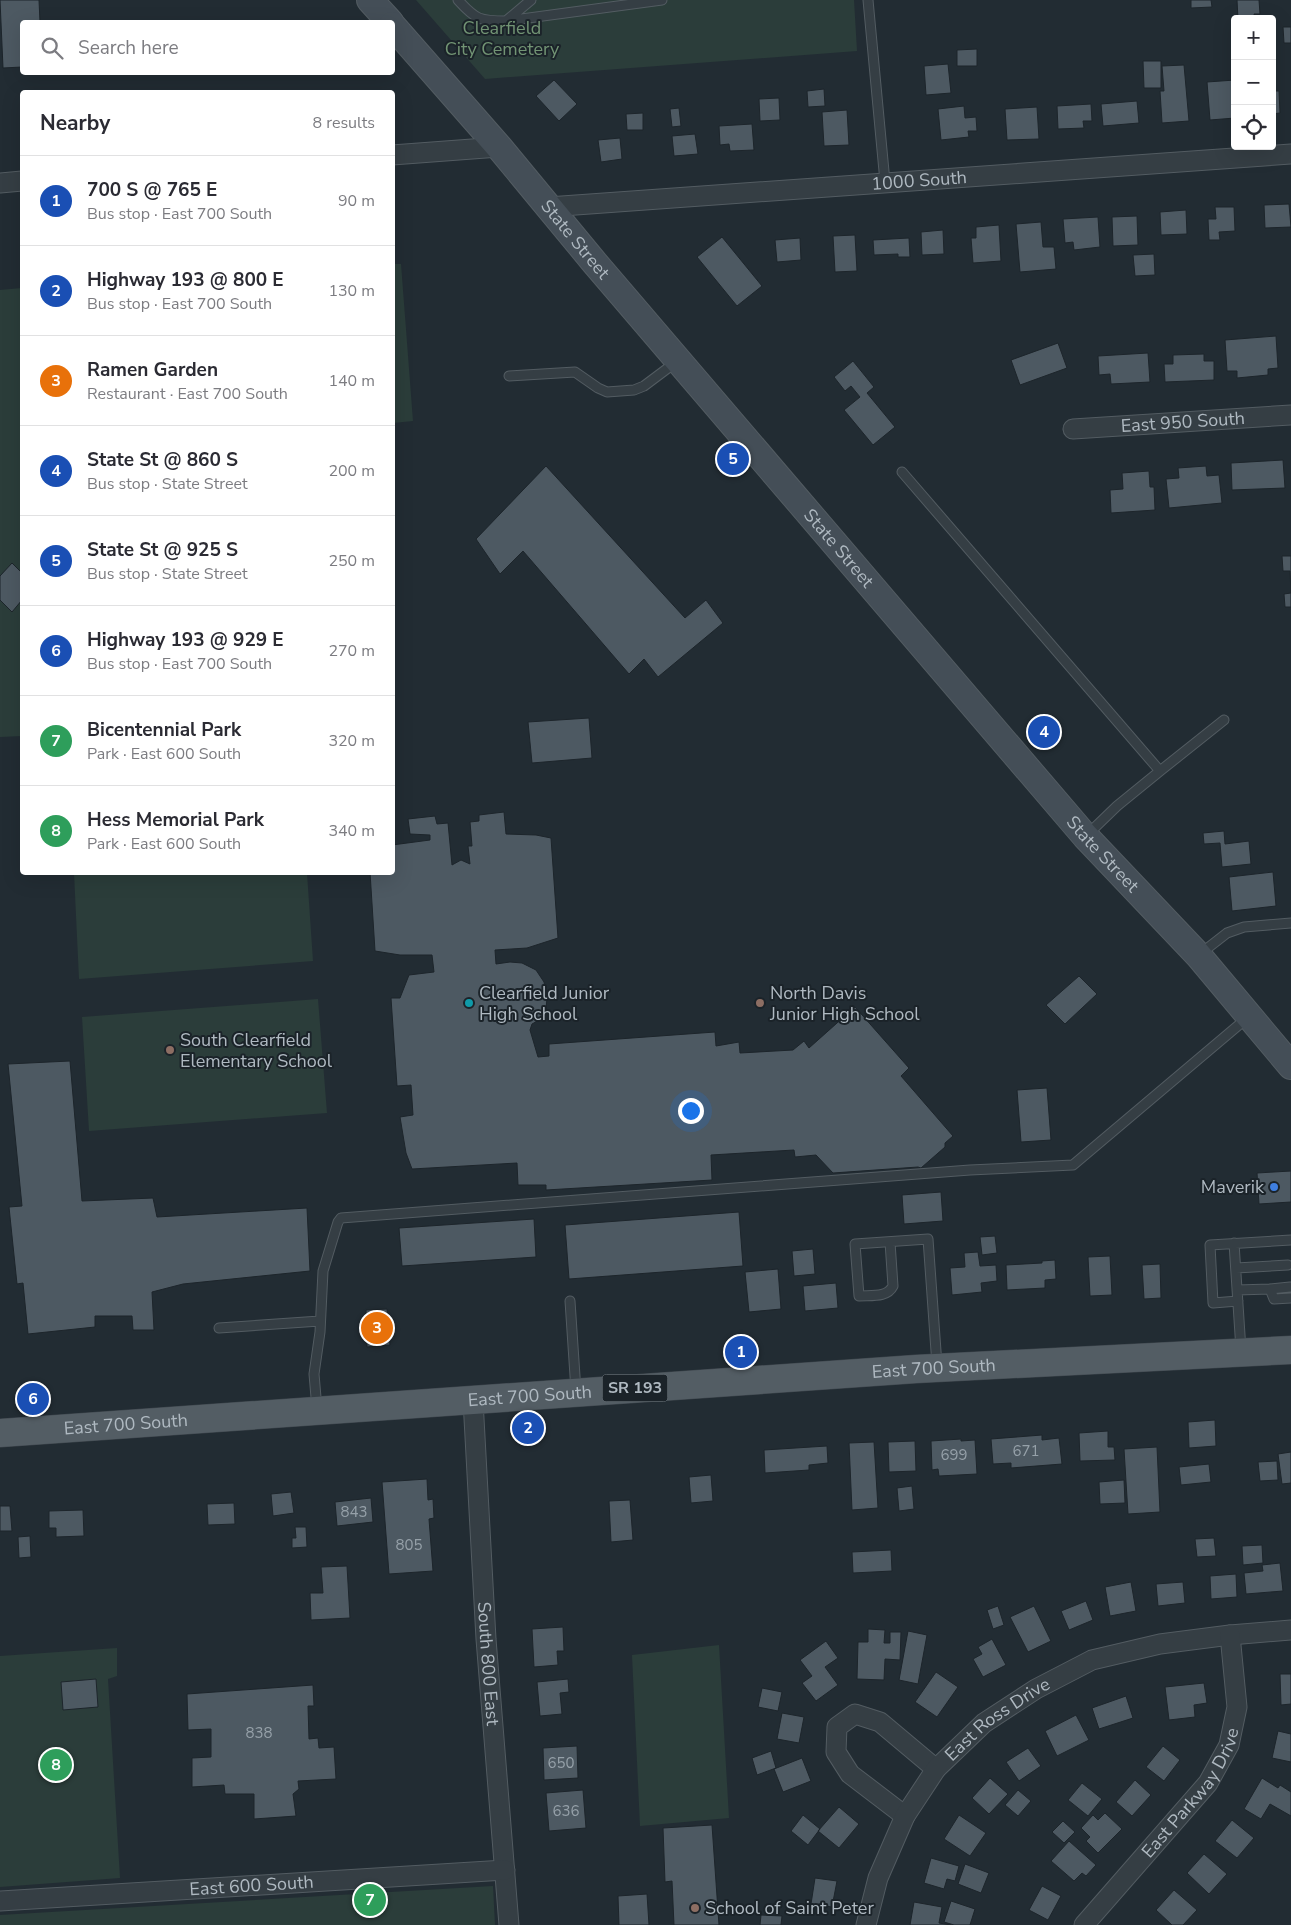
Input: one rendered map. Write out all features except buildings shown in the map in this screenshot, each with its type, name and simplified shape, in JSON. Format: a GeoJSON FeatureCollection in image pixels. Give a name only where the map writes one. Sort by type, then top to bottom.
{"type":"FeatureCollection","features":[{"type":"Feature","properties":{"kind":"main road","name":"State Street"},"geometry":{"type":"LineString","coordinates":[[370,0],[388,20]]}},
{"type":"Feature","properties":{"kind":"main road","name":"State Street"},"geometry":{"type":"LineString","coordinates":[[395,29],[1085,836],[1198,955],[1291,1066]]}},
{"type":"Feature","properties":{"kind":"main road","name":"East 700 South"},"geometry":{"type":"LineString","coordinates":[[0,1433],[938,1368],[1280,1351]]}},
{"type":"Feature","properties":{"kind":"street"},"geometry":{"type":"LineString","coordinates":[[395,155],[499,148]]}},
{"type":"Feature","properties":{"kind":"street","name":"1000 South"},"geometry":{"type":"LineString","coordinates":[[548,207],[1291,154]]}},
{"type":"Feature","properties":{"kind":"street"},"geometry":{"type":"LineString","coordinates":[[0,183],[20,181]]}},
{"type":"Feature","properties":{"kind":"street","name":"East 950 South"},"geometry":{"type":"LineString","coordinates":[[1073,429],[1291,415]]}},
{"type":"Feature","properties":{"kind":"street","name":"South 800 East"},"geometry":{"type":"LineString","coordinates":[[472,1400],[486,1639],[509,1925]]}},
{"type":"Feature","properties":{"kind":"street","name":"East Ross Drive"},"geometry":{"type":"LineString","coordinates":[[866,1925],[878,1878],[905,1816],[936,1769],[984,1723],[1036,1689],[1092,1660],[1160,1644],[1230,1635],[1291,1630]]}},
{"type":"Feature","properties":{"kind":"street","name":"East Parkway Drive"},"geometry":{"type":"LineString","coordinates":[[1084,1925],[1208,1783],[1229,1745],[1237,1707],[1230,1635]]}},
{"type":"Feature","properties":{"kind":"street"},"geometry":{"type":"LineString","coordinates":[[905,1816],[850,1774],[836,1752],[837,1727],[855,1714],[880,1722],[936,1769]]}},
{"type":"Feature","properties":{"kind":"street","name":"East 600 South"},"geometry":{"type":"LineString","coordinates":[[0,1902],[505,1870]]}},
{"type":"Feature","properties":{"kind":"lane"},"geometry":{"type":"LineString","coordinates":[[458,0],[469,12],[483,21],[506,21],[662,0]]}},
{"type":"Feature","properties":{"kind":"lane"},"geometry":{"type":"LineString","coordinates":[[506,21],[531,0]]}},
{"type":"Feature","properties":{"kind":"lane"},"geometry":{"type":"LineString","coordinates":[[868,0],[885,182]]}},
{"type":"Feature","properties":{"kind":"lane"},"geometry":{"type":"LineString","coordinates":[[509,376],[575,372],[607,392],[634,390],[644,386],[678,360]]}},
{"type":"Feature","properties":{"kind":"lane"},"geometry":{"type":"LineString","coordinates":[[902,472],[1160,771]]}},
{"type":"Feature","properties":{"kind":"lane"},"geometry":{"type":"LineString","coordinates":[[1085,836],[1117,806],[1224,720]]}},
{"type":"Feature","properties":{"kind":"lane"},"geometry":{"type":"LineString","coordinates":[[1198,955],[1227,933],[1244,927],[1291,923]]}},
{"type":"Feature","properties":{"kind":"lane"},"geometry":{"type":"LineString","coordinates":[[317,1410],[314,1374],[323,1271],[338,1222],[341,1218],[970,1170],[1073,1165],[1249,1016]]}},
{"type":"Feature","properties":{"kind":"lane"},"geometry":{"type":"LineString","coordinates":[[890,1242],[893,1286],[891,1291],[887,1294],[858,1296],[855,1244],[928,1238],[938,1368]]}},
{"type":"Feature","properties":{"kind":"lane"},"geometry":{"type":"LineString","coordinates":[[1238,1300],[1214,1302],[1210,1245],[1291,1240]]}},
{"type":"Feature","properties":{"kind":"lane"},"geometry":{"type":"LineString","coordinates":[[1234,1243],[1241,1353]]}},
{"type":"Feature","properties":{"kind":"lane"},"geometry":{"type":"LineString","coordinates":[[1236,1268],[1288,1265]]}},
{"type":"Feature","properties":{"kind":"lane"},"geometry":{"type":"LineString","coordinates":[[1237,1290],[1290,1287]]}},
{"type":"Feature","properties":{"kind":"lane"},"geometry":{"type":"LineString","coordinates":[[1270,1288],[1274,1299],[1291,1298]]}},
{"type":"Feature","properties":{"kind":"lane"},"geometry":{"type":"LineString","coordinates":[[570,1301],[576,1392]]}},
{"type":"Feature","properties":{"kind":"lane"},"geometry":{"type":"LineString","coordinates":[[218,1328],[320,1321]]}},
{"type":"Feature","properties":{"kind":"green space","name":"Clearfield City Cemetery"},"geometry":{"type":"Polygon","coordinates":[[[416,0],[854,0],[857,51],[485,79],[416,0]]]}},
{"type":"Feature","properties":{"kind":"green space"},"geometry":{"type":"Polygon","coordinates":[[[395,264],[401,264],[413,421],[395,423],[395,264]]]}},
{"type":"Feature","properties":{"kind":"green space"},"geometry":{"type":"Polygon","coordinates":[[[20,288],[20,736],[0,737],[0,290],[20,288]]]}},
{"type":"Feature","properties":{"kind":"green space"},"geometry":{"type":"Polygon","coordinates":[[[74,875],[307,875],[313,961],[79,979],[74,875]]]}},
{"type":"Feature","properties":{"kind":"green space"},"geometry":{"type":"Polygon","coordinates":[[[318,999],[327,1113],[89,1131],[82,1017],[318,999]]]}},
{"type":"Feature","properties":{"kind":"green space"},"geometry":{"type":"Polygon","coordinates":[[[719,1645],[729,1818],[640,1826],[632,1655],[719,1645]]]}},
{"type":"Feature","properties":{"kind":"green space"},"geometry":{"type":"Polygon","coordinates":[[[117,1648],[117,1676],[108,1679],[120,1878],[0,1887],[0,1656],[117,1648]]]}},
{"type":"Feature","properties":{"kind":"green space"},"geometry":{"type":"Polygon","coordinates":[[[493,1886],[495,1925],[0,1925],[0,1915],[493,1886]]]}},
{"type":"Feature","properties":{"kind":"place","name":"State St @ 925 S"},"geometry":{"type":"Point","coordinates":[733,459]}},
{"type":"Feature","properties":{"kind":"place","name":"State St @ 860 S"},"geometry":{"type":"Point","coordinates":[1044,732]}},
{"type":"Feature","properties":{"kind":"place","name":"Clearfield Junior High School"},"geometry":{"type":"Point","coordinates":[469,1003]}},
{"type":"Feature","properties":{"kind":"place","name":"North Davis Junior High School"},"geometry":{"type":"Point","coordinates":[760,1003]}},
{"type":"Feature","properties":{"kind":"place","name":"South Clearfield Elementary School"},"geometry":{"type":"Point","coordinates":[170,1050]}},
{"type":"Feature","properties":{"kind":"place","name":"Maverik"},"geometry":{"type":"Point","coordinates":[1274,1187]}},
{"type":"Feature","properties":{"kind":"place","name":"Ramen Garden"},"geometry":{"type":"Point","coordinates":[377,1328]}},
{"type":"Feature","properties":{"kind":"place","name":"700 S @ 765 E"},"geometry":{"type":"Point","coordinates":[741,1352]}},
{"type":"Feature","properties":{"kind":"place","name":"Highway 193 @ 929 E"},"geometry":{"type":"Point","coordinates":[33,1399]}},
{"type":"Feature","properties":{"kind":"place","name":"Highway 193 @ 800 E"},"geometry":{"type":"Point","coordinates":[528,1428]}},
{"type":"Feature","properties":{"kind":"place","name":"Hess Memorial Park"},"geometry":{"type":"Point","coordinates":[56,1765]}},
{"type":"Feature","properties":{"kind":"place","name":"Bicentennial Park"},"geometry":{"type":"Point","coordinates":[370,1900]}},
{"type":"Feature","properties":{"kind":"place","name":"School of Saint Peter"},"geometry":{"type":"Point","coordinates":[695,1908]}}]}
